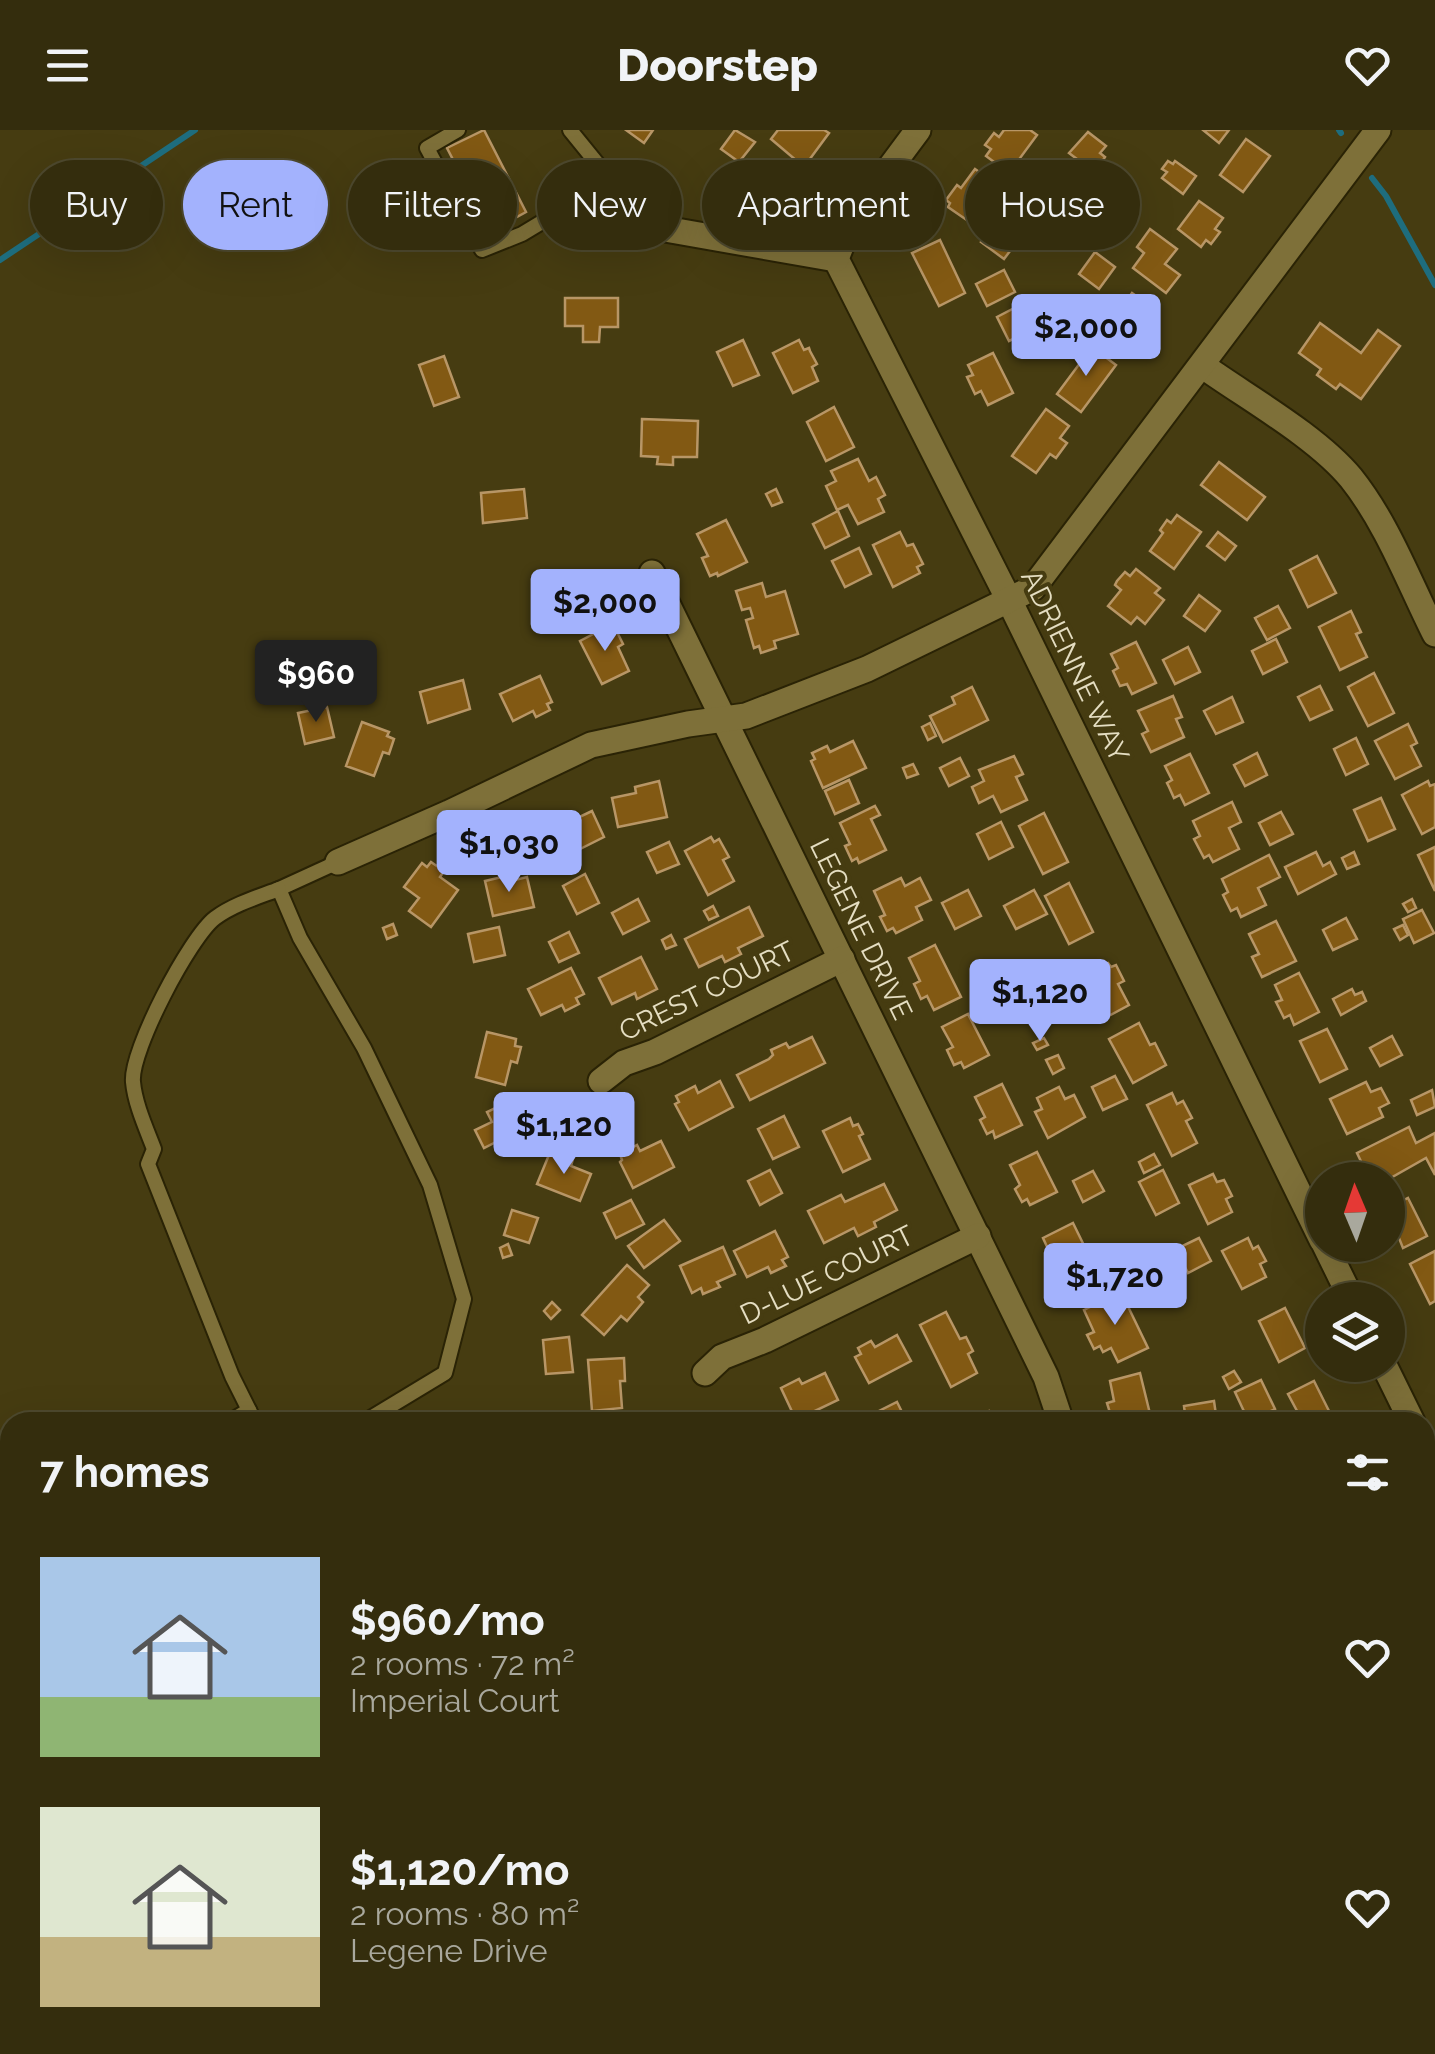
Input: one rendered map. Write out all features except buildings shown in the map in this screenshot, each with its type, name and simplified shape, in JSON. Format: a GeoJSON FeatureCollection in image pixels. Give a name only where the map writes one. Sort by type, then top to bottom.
{"type":"FeatureCollection","features":[{"type":"Feature","properties":{"kind":"street"},"geometry":{"type":"LineString","coordinates":[[682,232],[836,258],[852,220],[918,130]]}},
{"type":"Feature","properties":{"kind":"street"},"geometry":{"type":"LineString","coordinates":[[338,862],[592,745],[620,736],[746,716],[867,668],[1033,588],[1378,130]]}},
{"type":"Feature","properties":{"kind":"street","name":"ADRIENNE WAY"},"geometry":{"type":"LineString","coordinates":[[836,258],[1305,1203]]}},
{"type":"Feature","properties":{"kind":"street"},"geometry":{"type":"LineString","coordinates":[[1203,366],[1316,446],[1349,476],[1369,502],[1435,634]]}},
{"type":"Feature","properties":{"kind":"street","name":"LEGENE DRIVE"},"geometry":{"type":"LineString","coordinates":[[652,573],[978,1236],[1046,1377],[1058,1412]]}},
{"type":"Feature","properties":{"kind":"street","name":"CREST COURT"},"geometry":{"type":"LineString","coordinates":[[601,1081],[624,1063],[655,1052],[842,959]]}},
{"type":"Feature","properties":{"kind":"street","name":"D-LUE COURT"},"geometry":{"type":"LineString","coordinates":[[705,1373],[722,1357],[765,1340],[978,1236]]}},
{"type":"Feature","properties":{"kind":"street"},"geometry":{"type":"LineString","coordinates":[[1392,1382],[1407,1412]]}},
{"type":"Feature","properties":{"kind":"lane"},"geometry":{"type":"LineString","coordinates":[[458,130],[427,148],[482,250],[537,225]]}},
{"type":"Feature","properties":{"kind":"lane"},"geometry":{"type":"LineString","coordinates":[[570,130],[594,160]]}},
{"type":"Feature","properties":{"kind":"lane"},"geometry":{"type":"LineString","coordinates":[[250,1412],[148,1164],[154,1149],[132,1080],[145,1039],[192,944],[222,914],[338,862]]}},
{"type":"Feature","properties":{"kind":"lane"},"geometry":{"type":"LineString","coordinates":[[279,889],[300,938],[364,1048],[430,1185],[464,1298],[445,1373],[381,1412]]}},
{"type":"Feature","properties":{"kind":"waterway"},"geometry":{"type":"LineString","coordinates":[[0,260],[195,130]]}},
{"type":"Feature","properties":{"kind":"waterway"},"geometry":{"type":"LineString","coordinates":[[1372,178],[1435,285]]}}]}
